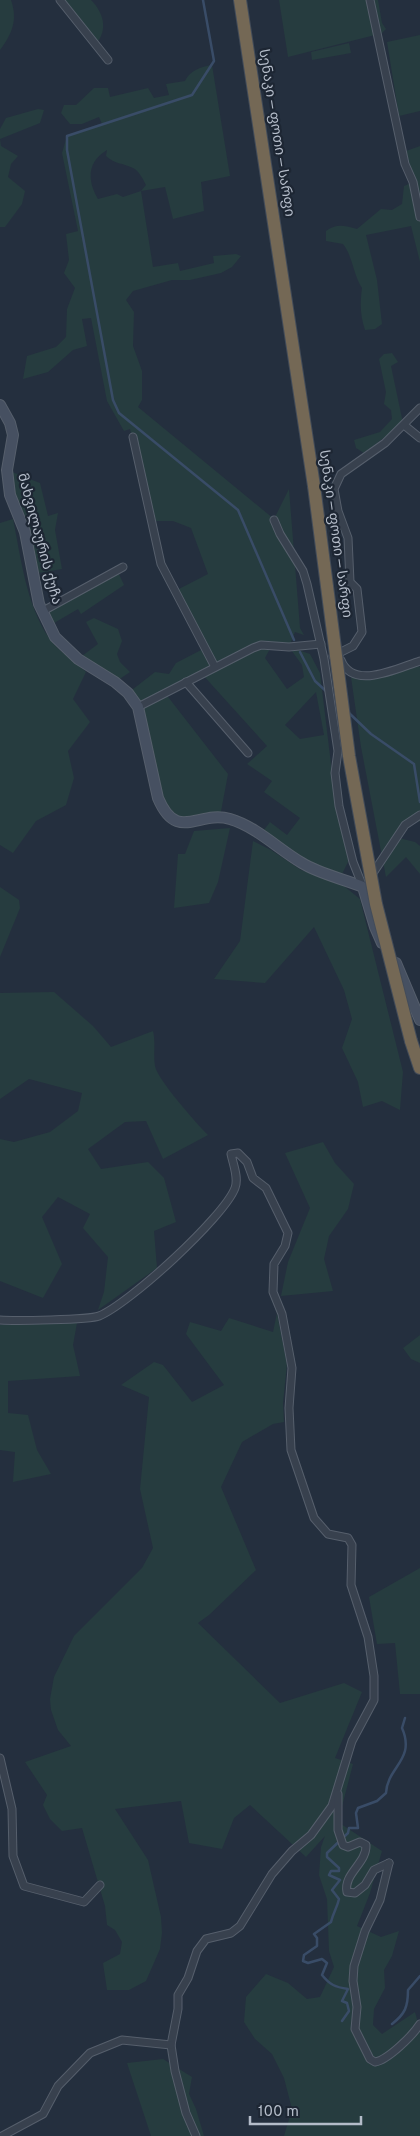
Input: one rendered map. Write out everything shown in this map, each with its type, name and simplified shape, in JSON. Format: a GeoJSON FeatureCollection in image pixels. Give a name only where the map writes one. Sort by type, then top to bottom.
{"type":"FeatureCollection","features":[{"type":"Feature","properties":{"kind":"highway","name":"სენაკი — ფოთი — სარფი"},"geometry":{"type":"LineString","coordinates":[[240,0],[314,486],[349,756],[376,904],[411,1041],[420,1068]]}},
{"type":"Feature","properties":{"kind":"street"},"geometry":{"type":"LineString","coordinates":[[60,0],[108,60]]}},
{"type":"Feature","properties":{"kind":"street"},"geometry":{"type":"LineString","coordinates":[[370,0],[405,164],[413,182],[420,217]]}},
{"type":"Feature","properties":{"kind":"street","name":"მახვილაურის ქუჩა"},"geometry":{"type":"LineString","coordinates":[[0,405],[10,423],[13,435],[7,470],[10,495],[25,532],[39,604],[55,637],[78,659],[115,682],[128,693],[138,707],[158,798],[163,809],[171,818],[186,824],[220,817],[238,822],[303,864],[363,887]]}},
{"type":"Feature","properties":{"kind":"street"},"geometry":{"type":"LineString","coordinates":[[324,659],[339,655],[353,646],[362,632],[356,589],[350,582],[348,538],[338,511],[334,489],[342,474],[385,442],[420,408]]}},
{"type":"Feature","properties":{"kind":"street"},"geometry":{"type":"LineString","coordinates":[[404,425],[420,438]]}},
{"type":"Feature","properties":{"kind":"street"},"geometry":{"type":"LineString","coordinates":[[133,437],[161,564],[215,667]]}},
{"type":"Feature","properties":{"kind":"street"},"geometry":{"type":"LineString","coordinates":[[274,520],[280,534],[303,571],[321,644],[338,751],[335,773],[339,806],[353,862],[363,887],[374,927],[395,961],[420,1020]]}},
{"type":"Feature","properties":{"kind":"street"},"geometry":{"type":"LineString","coordinates":[[43,612],[123,567]]}},
{"type":"Feature","properties":{"kind":"street"},"geometry":{"type":"LineString","coordinates":[[138,707],[261,645],[289,647],[321,644]]}},
{"type":"Feature","properties":{"kind":"street"},"geometry":{"type":"LineString","coordinates":[[339,655],[344,668],[351,673],[371,676],[420,661]]}},
{"type":"Feature","properties":{"kind":"street"},"geometry":{"type":"LineString","coordinates":[[186,682],[248,753]]}},
{"type":"Feature","properties":{"kind":"street"},"geometry":{"type":"LineString","coordinates":[[363,887],[405,825],[420,815]]}},
{"type":"Feature","properties":{"kind":"street"},"geometry":{"type":"LineString","coordinates":[[0,1320],[98,1316],[114,1307],[185,1250],[230,1198],[236,1186],[231,1154],[238,1153],[247,1162],[253,1178],[266,1188],[288,1233],[285,1246],[274,1264],[273,1292],[282,1314],[292,1368],[289,1408],[291,1450],[314,1518],[328,1534],[348,1538],[352,1545],[351,1586],[368,1637],[374,1676],[374,1700],[352,1741],[332,1806],[311,1835],[292,1851],[272,1874],[240,1926],[231,1933],[206,1939],[197,1951],[188,1978],[178,1995],[178,2009],[171,2044],[175,2071],[186,2113],[196,2136]]}},
{"type":"Feature","properties":{"kind":"street"},"geometry":{"type":"LineString","coordinates":[[0,1758],[12,1809],[13,1856],[24,1886],[84,1902],[100,1885]]}},
{"type":"Feature","properties":{"kind":"street"},"geometry":{"type":"LineString","coordinates":[[338,1787],[338,1830],[343,1844],[348,1847],[360,1842],[366,1844],[367,1852],[351,1875],[346,1887],[347,1892],[355,1893],[365,1885],[374,1870],[389,1863],[380,1900],[365,1931],[354,1966],[353,1981],[357,2007],[355,2029],[370,2059],[375,2062],[385,2058],[414,2034],[420,2024]]}},
{"type":"Feature","properties":{"kind":"street"},"geometry":{"type":"LineString","coordinates":[[2,2136],[43,2114],[58,2086],[90,2052],[122,2040],[171,2044]]}},
{"type":"Feature","properties":{"kind":"green space"},"geometry":{"type":"Polygon","coordinates":[[[0,0],[11,0],[14,20],[11,32],[0,50],[0,0]]]}},
{"type":"Feature","properties":{"kind":"green space"},"geometry":{"type":"Polygon","coordinates":[[[60,0],[91,0],[99,10],[103,22],[102,33],[96,44],[60,0]]]}},
{"type":"Feature","properties":{"kind":"green space"},"geometry":{"type":"Polygon","coordinates":[[[279,0],[366,0],[375,35],[288,57],[279,0]]]}},
{"type":"Feature","properties":{"kind":"green space"},"geometry":{"type":"Polygon","coordinates":[[[373,0],[378,0],[382,23],[386,29],[381,34],[373,0]]]}},
{"type":"Feature","properties":{"kind":"green space"},"geometry":{"type":"Polygon","coordinates":[[[420,35],[420,111],[399,116],[387,42],[420,35]]]}},
{"type":"Feature","properties":{"kind":"green space"},"geometry":{"type":"Polygon","coordinates":[[[349,43],[351,53],[312,60],[311,52],[349,43]]]}},
{"type":"Feature","properties":{"kind":"green space"},"geometry":{"type":"Polygon","coordinates":[[[212,65],[230,176],[201,182],[204,211],[173,219],[165,187],[141,191],[153,267],[178,263],[180,271],[214,263],[213,256],[236,254],[241,256],[232,267],[221,273],[190,280],[172,280],[133,291],[126,300],[134,312],[133,346],[142,371],[142,400],[138,407],[274,519],[289,489],[300,628],[304,635],[295,632],[289,647],[310,654],[320,673],[336,805],[349,860],[340,878],[260,835],[270,822],[287,835],[300,818],[264,792],[272,781],[247,764],[267,746],[202,674],[165,693],[228,774],[220,817],[186,824],[163,809],[138,707],[128,693],[155,672],[169,674],[176,663],[205,648],[175,591],[208,574],[191,528],[173,521],[151,521],[130,429],[124,431],[107,401],[91,318],[82,319],[87,346],[73,350],[48,372],[23,379],[27,356],[56,347],[66,337],[67,309],[75,288],[64,273],[69,260],[66,234],[78,231],[62,153],[67,136],[102,124],[99,117],[82,124],[70,124],[61,113],[64,105],[76,105],[94,88],[108,88],[110,97],[148,88],[154,98],[169,95],[166,84],[185,81],[193,72],[212,65]],[[107,150],[100,155],[92,166],[91,178],[94,192],[98,199],[117,194],[123,197],[141,191],[146,185],[141,175],[135,169],[112,161],[106,156],[107,150]],[[271,647],[265,658],[287,689],[304,677],[302,665],[289,647],[271,647]],[[316,692],[285,725],[300,739],[324,735],[316,692]]]}},
{"type":"Feature","properties":{"kind":"green space"},"geometry":{"type":"Polygon","coordinates":[[[38,109],[44,110],[40,123],[0,139],[0,129],[6,118],[38,109]]]}},
{"type":"Feature","properties":{"kind":"green space"},"geometry":{"type":"Polygon","coordinates":[[[0,139],[1,146],[18,156],[11,164],[8,177],[25,191],[22,204],[5,227],[0,227],[0,139]]]}},
{"type":"Feature","properties":{"kind":"green space"},"geometry":{"type":"Polygon","coordinates":[[[420,146],[420,201],[406,151],[420,146]]]}},
{"type":"Feature","properties":{"kind":"green space"},"geometry":{"type":"Polygon","coordinates":[[[411,183],[420,221],[420,262],[411,226],[366,235],[377,280],[382,324],[375,329],[365,330],[361,309],[362,288],[349,254],[343,244],[326,241],[326,231],[337,226],[357,229],[381,209],[392,210],[402,204],[404,186],[411,183]]]}},
{"type":"Feature","properties":{"kind":"green space"},"geometry":{"type":"Polygon","coordinates":[[[392,353],[398,362],[391,366],[403,423],[364,453],[356,448],[354,440],[380,432],[392,419],[391,410],[384,404],[386,392],[379,359],[384,354],[392,353]]]}},
{"type":"Feature","properties":{"kind":"green space"},"geometry":{"type":"Polygon","coordinates":[[[7,470],[40,483],[48,516],[58,513],[55,530],[62,569],[33,574],[7,470]]]}},
{"type":"Feature","properties":{"kind":"green space"},"geometry":{"type":"Polygon","coordinates":[[[13,519],[25,580],[41,625],[52,643],[86,672],[73,699],[90,722],[68,751],[74,778],[66,805],[36,821],[13,853],[0,845],[0,523],[13,519]]]}},
{"type":"Feature","properties":{"kind":"green space"},"geometry":{"type":"Polygon","coordinates":[[[117,570],[124,585],[81,614],[78,609],[49,626],[43,611],[117,570]]]}},
{"type":"Feature","properties":{"kind":"green space"},"geometry":{"type":"Polygon","coordinates":[[[94,618],[118,629],[122,641],[117,654],[120,662],[130,672],[115,682],[78,659],[98,644],[86,622],[94,618]]]}},
{"type":"Feature","properties":{"kind":"green space"},"geometry":{"type":"Polygon","coordinates":[[[414,664],[420,667],[420,822],[416,817],[399,838],[415,842],[420,846],[420,874],[406,857],[386,877],[361,747],[351,677],[371,680],[414,664]]]}},
{"type":"Feature","properties":{"kind":"green space"},"geometry":{"type":"Polygon","coordinates":[[[230,828],[218,882],[209,903],[174,908],[178,854],[185,854],[194,831],[230,828]]]}},
{"type":"Feature","properties":{"kind":"green space"},"geometry":{"type":"Polygon","coordinates":[[[253,841],[271,850],[301,870],[339,882],[360,899],[403,1072],[400,1110],[382,1101],[363,1107],[358,1082],[342,1048],[352,1019],[344,990],[314,927],[265,983],[214,979],[240,941],[253,841]]]}},
{"type":"Feature","properties":{"kind":"green space"},"geometry":{"type":"Polygon","coordinates":[[[0,887],[19,900],[20,908],[0,957],[0,887]]]}},
{"type":"Feature","properties":{"kind":"green space"},"geometry":{"type":"Polygon","coordinates":[[[54,992],[93,1026],[111,1047],[153,1031],[154,1062],[157,1072],[178,1101],[208,1135],[163,1159],[146,1121],[125,1122],[88,1149],[101,1169],[148,1162],[164,1178],[176,1222],[154,1231],[157,1268],[98,1310],[104,1292],[108,1257],[83,1228],[90,1214],[58,1197],[42,1217],[62,1264],[43,1298],[0,1281],[0,1139],[14,1142],[50,1132],[78,1111],[82,1093],[29,1079],[0,1099],[0,993],[54,992]]]}},
{"type":"Feature","properties":{"kind":"green space"},"geometry":{"type":"Polygon","coordinates":[[[323,1142],[335,1163],[354,1184],[348,1209],[329,1236],[324,1259],[333,1291],[281,1296],[288,1262],[310,1208],[285,1153],[323,1142]]]}},
{"type":"Feature","properties":{"kind":"green space"},"geometry":{"type":"Polygon","coordinates":[[[277,1313],[287,1364],[283,1403],[284,1422],[273,1424],[242,1442],[221,1487],[256,1570],[209,1615],[198,1623],[280,1703],[344,1683],[362,1692],[335,1758],[353,1764],[338,1822],[382,1851],[370,1893],[357,1926],[381,1937],[399,1931],[392,1956],[384,1970],[385,1988],[374,2009],[373,2025],[382,2034],[415,2012],[420,2031],[420,2136],[284,2136],[292,2109],[284,2078],[272,2054],[255,2039],[244,2022],[246,1997],[266,1974],[288,1983],[307,1999],[320,1997],[334,1967],[329,1951],[327,1899],[319,1875],[321,1847],[325,1836],[306,1857],[250,1805],[234,1818],[222,1849],[189,1843],[181,1801],[115,1809],[148,1860],[161,1917],[162,1933],[160,1949],[146,1981],[129,1990],[107,1990],[103,1963],[120,1954],[122,1942],[115,1930],[107,1925],[105,1906],[82,1828],[62,1831],[50,1819],[43,1805],[47,1795],[25,1762],[71,1746],[58,1730],[51,1710],[50,1699],[54,1677],[74,1636],[142,1568],[153,1548],[140,1489],[149,1397],[121,1385],[154,1362],[163,1365],[192,1402],[224,1385],[186,1334],[190,1322],[221,1331],[229,1318],[273,1332],[277,1313]]]}},
{"type":"Feature","properties":{"kind":"green space"},"geometry":{"type":"Polygon","coordinates":[[[77,1323],[73,1345],[80,1376],[8,1381],[8,1413],[28,1415],[37,1450],[51,1474],[13,1482],[15,1452],[0,1450],[0,1325],[77,1323]]]}},
{"type":"Feature","properties":{"kind":"green space"},"geometry":{"type":"Polygon","coordinates":[[[420,1335],[420,1363],[411,1359],[403,1348],[420,1335]]]}},
{"type":"Feature","properties":{"kind":"green space"},"geometry":{"type":"Polygon","coordinates":[[[420,1568],[420,1694],[400,1694],[395,1643],[377,1644],[369,1597],[420,1568]]]}},
{"type":"Feature","properties":{"kind":"green space"},"geometry":{"type":"Polygon","coordinates":[[[163,2059],[192,2077],[189,2094],[196,2109],[204,2136],[151,2136],[127,2063],[163,2059]]]}},
{"type":"Feature","properties":{"kind":"waterway"},"geometry":{"type":"LineString","coordinates":[[203,0],[214,61],[192,95],[67,136],[67,150],[113,400],[119,413],[238,510],[294,640]]}},
{"type":"Feature","properties":{"kind":"waterway"},"geometry":{"type":"LineString","coordinates":[[300,652],[315,681],[327,692]]}},
{"type":"Feature","properties":{"kind":"waterway"},"geometry":{"type":"LineString","coordinates":[[348,712],[371,734],[414,764],[420,802]]}},
{"type":"Feature","properties":{"kind":"waterway"},"geometry":{"type":"LineString","coordinates":[[342,2021],[349,2011],[347,2003],[342,2001],[348,1989],[333,1985],[322,1975],[327,1963],[322,1959],[308,1963],[303,1961],[304,1955],[317,1946],[317,1938],[314,1934],[331,1922],[339,1899],[332,1890],[340,1880],[329,1875],[331,1871],[339,1871],[339,1868],[327,1857],[327,1853],[348,1833],[349,1828],[358,1828],[356,1813],[358,1808],[377,1801],[386,1793],[391,1776],[400,1763],[406,1748],[402,1728],[405,1718]]}},
{"type":"Feature","properties":{"kind":"waterway"},"geometry":{"type":"LineString","coordinates":[[392,2024],[403,2013],[408,1990],[420,1976]]}}]}
